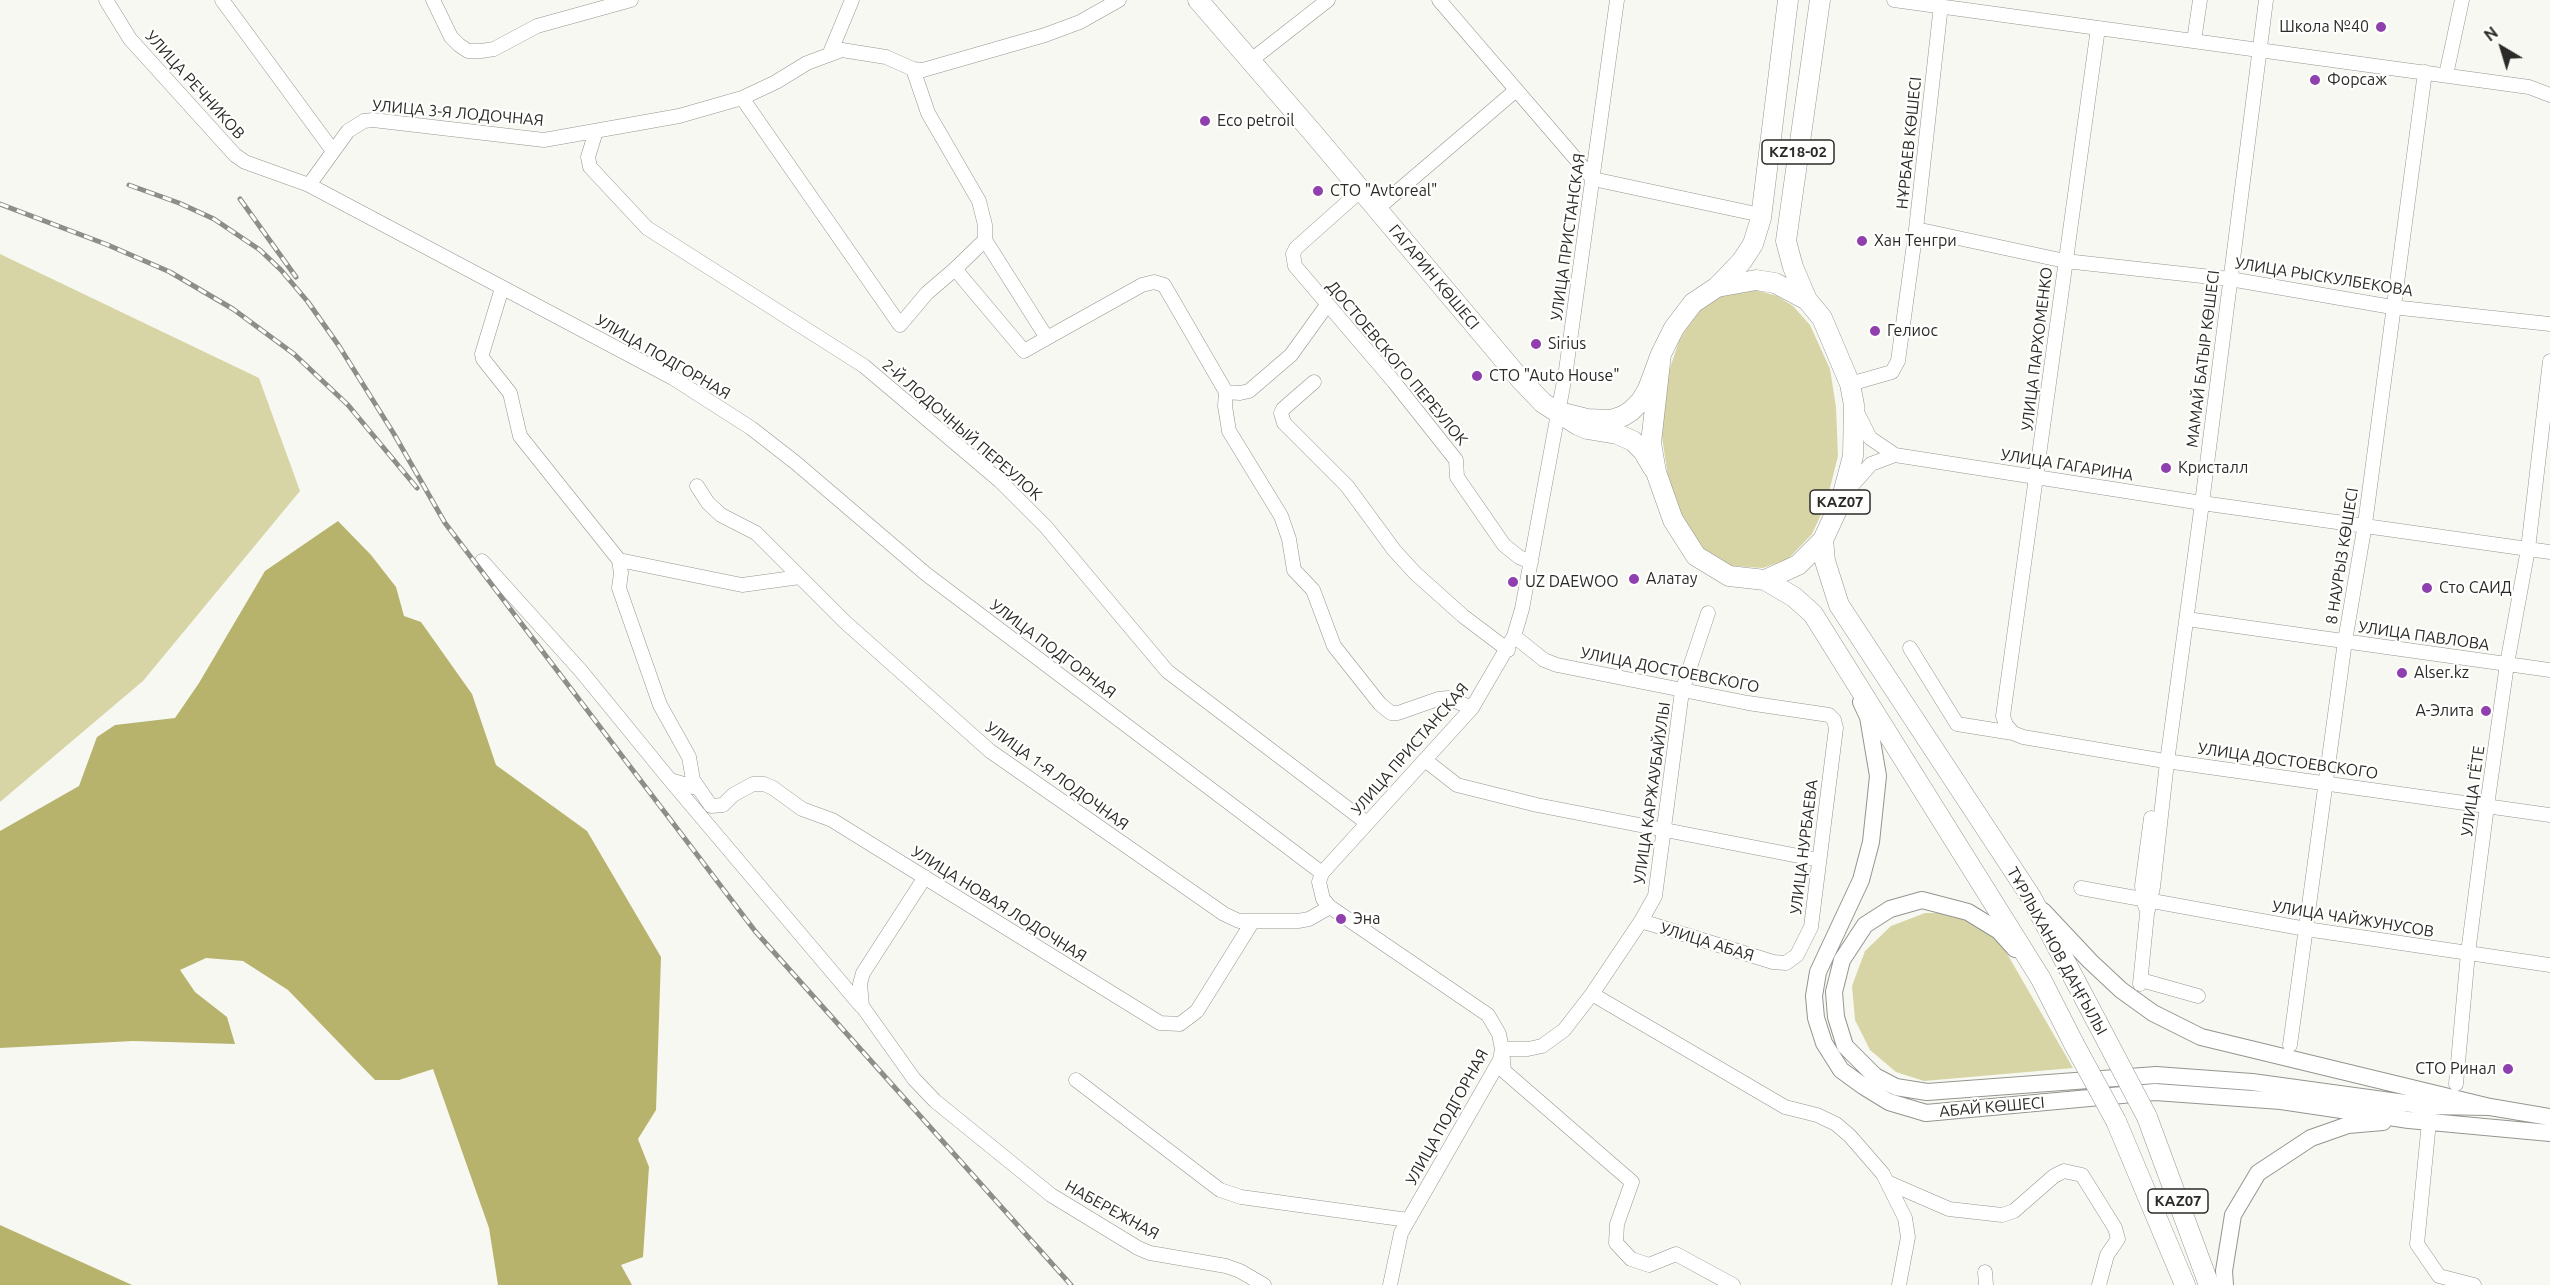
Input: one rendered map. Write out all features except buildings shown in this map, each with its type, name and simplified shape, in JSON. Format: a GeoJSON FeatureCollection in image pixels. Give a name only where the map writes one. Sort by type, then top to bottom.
{"type":"FeatureCollection","features":[{"type":"Feature","properties":{"kind":"highway","name":"ГАГАРИН КӨШЕСІ"},"geometry":{"type":"LineString","coordinates":[[1198,0],[1521,380],[1544,403],[1558,412]]}},
{"type":"Feature","properties":{"kind":"highway","name":"KZ18-02"},"geometry":{"type":"LineString","coordinates":[[1717,287],[1742,261],[1753,244],[1761,215],[1788,0]]}},
{"type":"Feature","properties":{"kind":"highway","name":"KZ18-02"},"geometry":{"type":"LineString","coordinates":[[1808,300],[1793,267],[1786,241],[1820,0]]}},
{"type":"Feature","properties":{"kind":"highway","name":"KAZ07"},"geometry":{"type":"LineString","coordinates":[[1756,280],[1775,283],[1808,300],[1822,318],[1850,384],[1854,405],[1853,456],[1841,501],[1823,540],[1798,565],[1765,580],[1729,576],[1696,556],[1673,520],[1656,472],[1643,451],[1633,441],[1617,434],[1587,429],[1558,412],[1587,419],[1611,420],[1623,416],[1641,401],[1674,328],[1693,303],[1717,287],[1756,280]]}},
{"type":"Feature","properties":{"kind":"highway","name":"KAZ07"},"geometry":{"type":"LineString","coordinates":[[1656,472],[1651,432],[1661,354]]}},
{"type":"Feature","properties":{"kind":"highway","name":"ТҰРЛЫХАНОВ ДАҢҒЫЛЫ"},"geometry":{"type":"LineString","coordinates":[[1823,540],[1825,561],[1839,605],[2031,897],[2097,1022],[2146,1117],[2209,1285]]}},
{"type":"Feature","properties":{"kind":"highway","name":"ТҰРЛЫХАНОВ ДАҢҒЫЛЫ"},"geometry":{"type":"LineString","coordinates":[[1765,580],[1794,597],[1813,614],[1842,657],[2041,979],[2116,1121],[2185,1285]]}},
{"type":"Feature","properties":{"kind":"main road","name":"АБАЙ КӨШЕСІ"},"geometry":{"type":"LineString","coordinates":[[1842,657],[1868,717],[1878,776],[1871,842],[1861,880],[1818,972],[1814,996],[1816,1018],[1824,1043],[1841,1070],[1889,1102],[1926,1113],[2155,1092],[2281,1101],[2409,1120]]}},
{"type":"Feature","properties":{"kind":"main road"},"geometry":{"type":"LineString","coordinates":[[2031,897],[2090,961],[2121,990],[2153,1013],[2201,1037],[2490,1107],[2550,1117]]}},
{"type":"Feature","properties":{"kind":"main road","name":"АБАЙ КӨШЕСІ"},"geometry":{"type":"LineString","coordinates":[[2041,979],[1999,931],[1968,912],[1922,900],[1890,909],[1865,925],[1842,960],[1834,992],[1836,1017],[1845,1046],[1875,1076],[1896,1087],[1927,1092],[2156,1075],[2252,1082],[2427,1106],[2490,1107]]}},
{"type":"Feature","properties":{"kind":"main road"},"geometry":{"type":"LineString","coordinates":[[2225,1285],[2224,1270],[2233,1215],[2258,1173],[2311,1138],[2348,1125],[2409,1120],[2550,1133]]}},
{"type":"Feature","properties":{"kind":"street","name":"УЛИЦА РЕЧНИКОВ"},"geometry":{"type":"LineString","coordinates":[[106,0],[130,39],[235,155],[245,162],[309,185]]}},
{"type":"Feature","properties":{"kind":"street"},"geometry":{"type":"LineString","coordinates":[[222,0],[333,151]]}},
{"type":"Feature","properties":{"kind":"street"},"geometry":{"type":"LineString","coordinates":[[433,0],[451,36],[468,51],[494,50],[537,26],[609,3],[631,0]]}},
{"type":"Feature","properties":{"kind":"street"},"geometry":{"type":"LineString","coordinates":[[830,53],[852,0]]}},
{"type":"Feature","properties":{"kind":"street"},"geometry":{"type":"LineString","coordinates":[[1047,338],[985,240],[985,225],[979,201],[928,112],[913,69],[923,70],[1045,35],[1080,21],[1119,0]]}},
{"type":"Feature","properties":{"kind":"street"},"geometry":{"type":"LineString","coordinates":[[1250,61],[1328,0]]}},
{"type":"Feature","properties":{"kind":"street"},"geometry":{"type":"LineString","coordinates":[[1439,0],[1593,179],[1761,215]]}},
{"type":"Feature","properties":{"kind":"street","name":"УЛИЦА ПРИСТАНСКАЯ"},"geometry":{"type":"LineString","coordinates":[[1322,873],[1472,708],[1508,650],[1514,636],[1532,562],[1558,412],[1617,0]]}},
{"type":"Feature","properties":{"kind":"street"},"geometry":{"type":"LineString","coordinates":[[1894,0],[1941,5],[1965,4],[2098,28],[2529,87],[2550,95]]}},
{"type":"Feature","properties":{"kind":"street"},"geometry":{"type":"LineString","coordinates":[[2194,41],[2200,0]]}},
{"type":"Feature","properties":{"kind":"street","name":"МАМАЙ БАТЫР КӨШЕСІ"},"geometry":{"type":"LineString","coordinates":[[2198,996],[2141,982],[2163,761],[2266,0]]}},
{"type":"Feature","properties":{"kind":"street"},"geometry":{"type":"LineString","coordinates":[[2446,75],[2462,0]]}},
{"type":"Feature","properties":{"kind":"street","name":"НҰРБАЕВ КӨШЕСІ"},"geometry":{"type":"LineString","coordinates":[[1850,384],[1892,372],[1898,361],[1916,229],[1941,5]]}},
{"type":"Feature","properties":{"kind":"street","name":"УЛИЦА ПАРХОМЕНКО"},"geometry":{"type":"LineString","coordinates":[[2018,735],[2003,717],[2098,28]]}},
{"type":"Feature","properties":{"kind":"street","name":"УЛИЦА 3-Я ЛОДОЧНАЯ"},"geometry":{"type":"LineString","coordinates":[[309,185],[356,124],[373,120],[544,140],[679,116],[742,98],[830,53],[842,50],[886,57],[913,69]]}},
{"type":"Feature","properties":{"kind":"street","name":"8 НАУРЫЗ КӨШЕСІ"},"geometry":{"type":"LineString","coordinates":[[2290,1045],[2345,641],[2365,524],[2392,306],[2425,72]]}},
{"type":"Feature","properties":{"kind":"street"},"geometry":{"type":"LineString","coordinates":[[2529,87],[2550,84]]}},
{"type":"Feature","properties":{"kind":"street"},"geometry":{"type":"LineString","coordinates":[[1377,209],[1515,90]]}},
{"type":"Feature","properties":{"kind":"street"},"geometry":{"type":"LineString","coordinates":[[742,98],[900,325],[927,293],[985,240]]}},
{"type":"Feature","properties":{"kind":"street","name":"2-Й ЛОДОЧНЫЙ ПЕРЕУЛОК"},"geometry":{"type":"LineString","coordinates":[[596,131],[588,157],[590,167],[647,228],[864,366],[1000,481],[1046,527],[1167,671],[1367,823]]}},
{"type":"Feature","properties":{"kind":"street","name":"УЛИЦА ПОДГОРНАЯ"},"geometry":{"type":"LineString","coordinates":[[309,185],[673,378],[751,428],[796,463],[926,574],[1322,873]]}},
{"type":"Feature","properties":{"kind":"street","name":"ДОСТОЕВСКОГО ПЕРЕУЛОК"},"geometry":{"type":"LineString","coordinates":[[1360,190],[1296,248],[1293,254],[1295,266],[1394,382],[1456,460],[1457,477],[1504,545],[1510,551],[1532,562]]}},
{"type":"Feature","properties":{"kind":"street","name":"УЛИЦА РЫСКУЛБЕКОВА"},"geometry":{"type":"LineString","coordinates":[[1916,229],[2065,261],[2230,279],[2392,306],[2550,324]]}},
{"type":"Feature","properties":{"kind":"street"},"geometry":{"type":"LineString","coordinates":[[955,269],[1024,351],[1142,285],[1155,282],[1164,285],[1226,392],[1225,406],[1229,431],[1281,516],[1289,539],[1294,570],[1313,590],[1334,646],[1373,696],[1391,713],[1448,698],[1472,708]]}},
{"type":"Feature","properties":{"kind":"street"},"geometry":{"type":"LineString","coordinates":[[502,288],[482,354],[483,359],[510,393],[520,436],[619,560],[621,573],[619,588],[633,630],[660,705],[689,757],[693,780],[698,788]]}},
{"type":"Feature","properties":{"kind":"street"},"geometry":{"type":"LineString","coordinates":[[1226,392],[1240,393],[1249,390],[1291,355],[1327,305]]}},
{"type":"Feature","properties":{"kind":"street","name":"УЛИЦА ГЁТЕ"},"geometry":{"type":"LineString","coordinates":[[2456,1084],[2468,953],[2487,806],[2507,664],[2528,549],[2550,361]]}},
{"type":"Feature","properties":{"kind":"street"},"geometry":{"type":"LineString","coordinates":[[1314,382],[1283,408],[1281,413],[1284,423],[1347,486],[1394,550],[1415,573],[1463,616],[1508,650]]}},
{"type":"Feature","properties":{"kind":"street","name":"УЛИЦА ГАГАРИНА"},"geometry":{"type":"LineString","coordinates":[[1854,405],[1870,438],[1895,454],[2198,503],[2365,524],[2550,552]]}},
{"type":"Feature","properties":{"kind":"street"},"geometry":{"type":"LineString","coordinates":[[1841,501],[1854,480],[1871,464],[1895,454]]}},
{"type":"Feature","properties":{"kind":"street","name":"УЛИЦА 1-Я ЛОДОЧНАЯ"},"geometry":{"type":"LineString","coordinates":[[698,486],[708,504],[721,515],[756,533],[845,622],[990,751],[1224,914],[1239,921],[1309,919],[1330,907]]}},
{"type":"Feature","properties":{"kind":"street","name":"МАМАЙ БАТЫР КӨШЕСІ"},"geometry":{"type":"LineString","coordinates":[[2163,761],[2187,619],[2198,503]]}},
{"type":"Feature","properties":{"kind":"street"},"geometry":{"type":"LineString","coordinates":[[619,560],[742,585],[800,577]]}},
{"type":"Feature","properties":{"kind":"street","name":"НАБЕРЕЖНАЯ"},"geometry":{"type":"LineString","coordinates":[[482,561],[581,671],[670,780],[862,1006],[914,1079],[928,1094],[1051,1195],[1138,1248],[1150,1253],[1226,1266],[1264,1285]]}},
{"type":"Feature","properties":{"kind":"street","name":"УЛИЦА КАРЖАУБАЙУЛЫ"},"geometry":{"type":"LineString","coordinates":[[1502,1049],[1528,1049],[1542,1046],[1553,1040],[1578,1014],[1641,921],[1655,896],[1682,691],[1708,613]]}},
{"type":"Feature","properties":{"kind":"street","name":"УЛИЦА ПАВЛОВА"},"geometry":{"type":"LineString","coordinates":[[2187,619],[2550,670]]}},
{"type":"Feature","properties":{"kind":"street","name":"УЛИЦА ДОСТОЕВСКОГО"},"geometry":{"type":"LineString","coordinates":[[1514,636],[1544,660],[1557,665],[1682,691],[1829,715]]}},
{"type":"Feature","properties":{"kind":"street","name":"УЛИЦА ДОСТОЕВСКОГО"},"geometry":{"type":"LineString","coordinates":[[1910,648],[1957,724],[2163,761],[2550,815]]}},
{"type":"Feature","properties":{"kind":"street","name":"УЛИЦА НУРБАЕВА"},"geometry":{"type":"LineString","coordinates":[[1773,963],[1786,963],[1797,955],[1810,927],[1836,728],[1834,720],[1829,715]]}},
{"type":"Feature","properties":{"kind":"street"},"geometry":{"type":"LineString","coordinates":[[1425,760],[1457,785],[1537,805],[1819,860]]}},
{"type":"Feature","properties":{"kind":"street"},"geometry":{"type":"LineString","coordinates":[[670,780],[698,788]]}},
{"type":"Feature","properties":{"kind":"street","name":"УЛИЦА НОВАЯ ЛОДОЧНАЯ"},"geometry":{"type":"LineString","coordinates":[[698,788],[715,808],[753,784],[764,784],[773,788],[792,804],[832,820],[1160,1023],[1170,1025],[1188,1020],[1197,1011],[1252,921]]}},
{"type":"Feature","properties":{"kind":"street"},"geometry":{"type":"LineString","coordinates":[[1322,873],[1319,882],[1320,890],[1330,907]]}},
{"type":"Feature","properties":{"kind":"street"},"geometry":{"type":"LineString","coordinates":[[862,1006],[860,984],[863,973],[925,877]]}},
{"type":"Feature","properties":{"kind":"street","name":"УЛИЦА ЧАЙЖУНУСОВ"},"geometry":{"type":"LineString","coordinates":[[2081,888],[2147,904],[2306,930],[2550,965]]}},
{"type":"Feature","properties":{"kind":"street","name":"УЛИЦА ПОДГОРНАЯ"},"geometry":{"type":"LineString","coordinates":[[1330,907],[1488,1016],[1499,1034],[1502,1049],[1500,1060],[1401,1233],[1390,1285]]}},
{"type":"Feature","properties":{"kind":"street","name":"УЛИЦА АБАЯ"},"geometry":{"type":"LineString","coordinates":[[1641,921],[1773,963]]}},
{"type":"Feature","properties":{"kind":"street"},"geometry":{"type":"LineString","coordinates":[[1592,994],[1785,1107],[1817,1115],[1836,1124],[1850,1136],[1888,1183],[1905,1218],[1908,1237],[1899,1285]]}},
{"type":"Feature","properties":{"kind":"street"},"geometry":{"type":"LineString","coordinates":[[1502,1049],[1504,1071],[1632,1182],[1617,1224],[1616,1243],[1630,1259],[1649,1265],[1676,1254],[1733,1285]]}},
{"type":"Feature","properties":{"kind":"street"},"geometry":{"type":"LineString","coordinates":[[1076,1080],[1220,1190],[1241,1197],[1408,1220]]}},
{"type":"Feature","properties":{"kind":"street"},"geometry":{"type":"LineString","coordinates":[[2429,1122],[2417,1244],[2439,1276],[2474,1285]]}},
{"type":"Feature","properties":{"kind":"street"},"geometry":{"type":"LineString","coordinates":[[1888,1183],[1949,1209],[2002,1215],[2014,1211],[2054,1176],[2064,1171],[2074,1171],[2082,1176],[2115,1228],[2118,1239],[2108,1255],[2098,1285]]}},
{"type":"Feature","properties":{"kind":"shaded area"},"geometry":{"type":"Polygon","coordinates":[[[0,254],[259,378],[300,491],[143,681],[0,802],[0,254]]]}},
{"type":"Feature","properties":{"kind":"shaded area"},"geometry":{"type":"Polygon","coordinates":[[[1756,290],[1777,296],[1793,306],[1810,325],[1830,369],[1836,407],[1838,456],[1826,504],[1812,534],[1788,559],[1763,568],[1732,566],[1704,551],[1682,521],[1669,484],[1661,430],[1668,374],[1679,341],[1691,320],[1708,302],[1728,293],[1756,290]]]}},
{"type":"Feature","properties":{"kind":"shaded area"},"geometry":{"type":"Polygon","coordinates":[[[338,521],[371,555],[396,587],[404,616],[421,622],[472,694],[496,765],[587,831],[661,957],[656,1110],[638,1139],[649,1167],[643,1257],[621,1265],[632,1285],[498,1285],[489,1228],[433,1069],[399,1080],[375,1080],[288,990],[243,961],[206,958],[180,970],[195,992],[227,1017],[235,1044],[133,1041],[0,1048],[0,831],[79,786],[97,737],[115,725],[175,718],[199,683],[265,571],[338,521]]]}},
{"type":"Feature","properties":{"kind":"shaded area"},"geometry":{"type":"Polygon","coordinates":[[[1925,913],[1950,913],[1979,923],[2002,945],[2073,1068],[1924,1081],[1896,1072],[1870,1050],[1855,1020],[1852,986],[1865,951],[1891,926],[1925,913]]]}},
{"type":"Feature","properties":{"kind":"shaded area"},"geometry":{"type":"Polygon","coordinates":[[[0,1225],[132,1285],[0,1285],[0,1225]]]}},
{"type":"Feature","properties":{"kind":"railway"},"geometry":{"type":"LineString","coordinates":[[129,185],[179,203],[214,219],[260,250],[281,270],[308,302],[339,346],[394,434],[445,523],[755,931],[1071,1285]]}},
{"type":"Feature","properties":{"kind":"railway"},"geometry":{"type":"LineString","coordinates":[[240,199],[296,277]]}},
{"type":"Feature","properties":{"kind":"railway"},"geometry":{"type":"LineString","coordinates":[[0,204],[108,245],[170,272],[233,309],[294,354],[348,405],[417,488]]}},
{"type":"Feature","properties":{"kind":"place","name":"Школа №40"},"geometry":{"type":"Point","coordinates":[2381,27]}},
{"type":"Feature","properties":{"kind":"place","name":"Форсаж"},"geometry":{"type":"Point","coordinates":[2315,80]}},
{"type":"Feature","properties":{"kind":"place","name":"Eco petroil"},"geometry":{"type":"Point","coordinates":[1205,121]}},
{"type":"Feature","properties":{"kind":"place","name":"СТО \"Avtoreal\""},"geometry":{"type":"Point","coordinates":[1318,191]}},
{"type":"Feature","properties":{"kind":"place","name":"Хан Тенгри"},"geometry":{"type":"Point","coordinates":[1862,241]}},
{"type":"Feature","properties":{"kind":"place","name":"Гелиос"},"geometry":{"type":"Point","coordinates":[1875,331]}},
{"type":"Feature","properties":{"kind":"place","name":"Sirius"},"geometry":{"type":"Point","coordinates":[1536,344]}},
{"type":"Feature","properties":{"kind":"place","name":"СТО \"Auto House\""},"geometry":{"type":"Point","coordinates":[1477,376]}},
{"type":"Feature","properties":{"kind":"place","name":"Кристалл"},"geometry":{"type":"Point","coordinates":[2166,468]}},
{"type":"Feature","properties":{"kind":"place","name":"Алатау"},"geometry":{"type":"Point","coordinates":[1634,579]}},
{"type":"Feature","properties":{"kind":"place","name":"UZ DAEWOO"},"geometry":{"type":"Point","coordinates":[1513,582]}},
{"type":"Feature","properties":{"kind":"place","name":"Сто САИД"},"geometry":{"type":"Point","coordinates":[2427,588]}},
{"type":"Feature","properties":{"kind":"place","name":"Alser.kz"},"geometry":{"type":"Point","coordinates":[2402,673]}},
{"type":"Feature","properties":{"kind":"place","name":"А-Элита"},"geometry":{"type":"Point","coordinates":[2486,711]}},
{"type":"Feature","properties":{"kind":"place","name":"Эна"},"geometry":{"type":"Point","coordinates":[1341,919]}},
{"type":"Feature","properties":{"kind":"place","name":"СТО Ринал"},"geometry":{"type":"Point","coordinates":[2508,1069]}}]}
